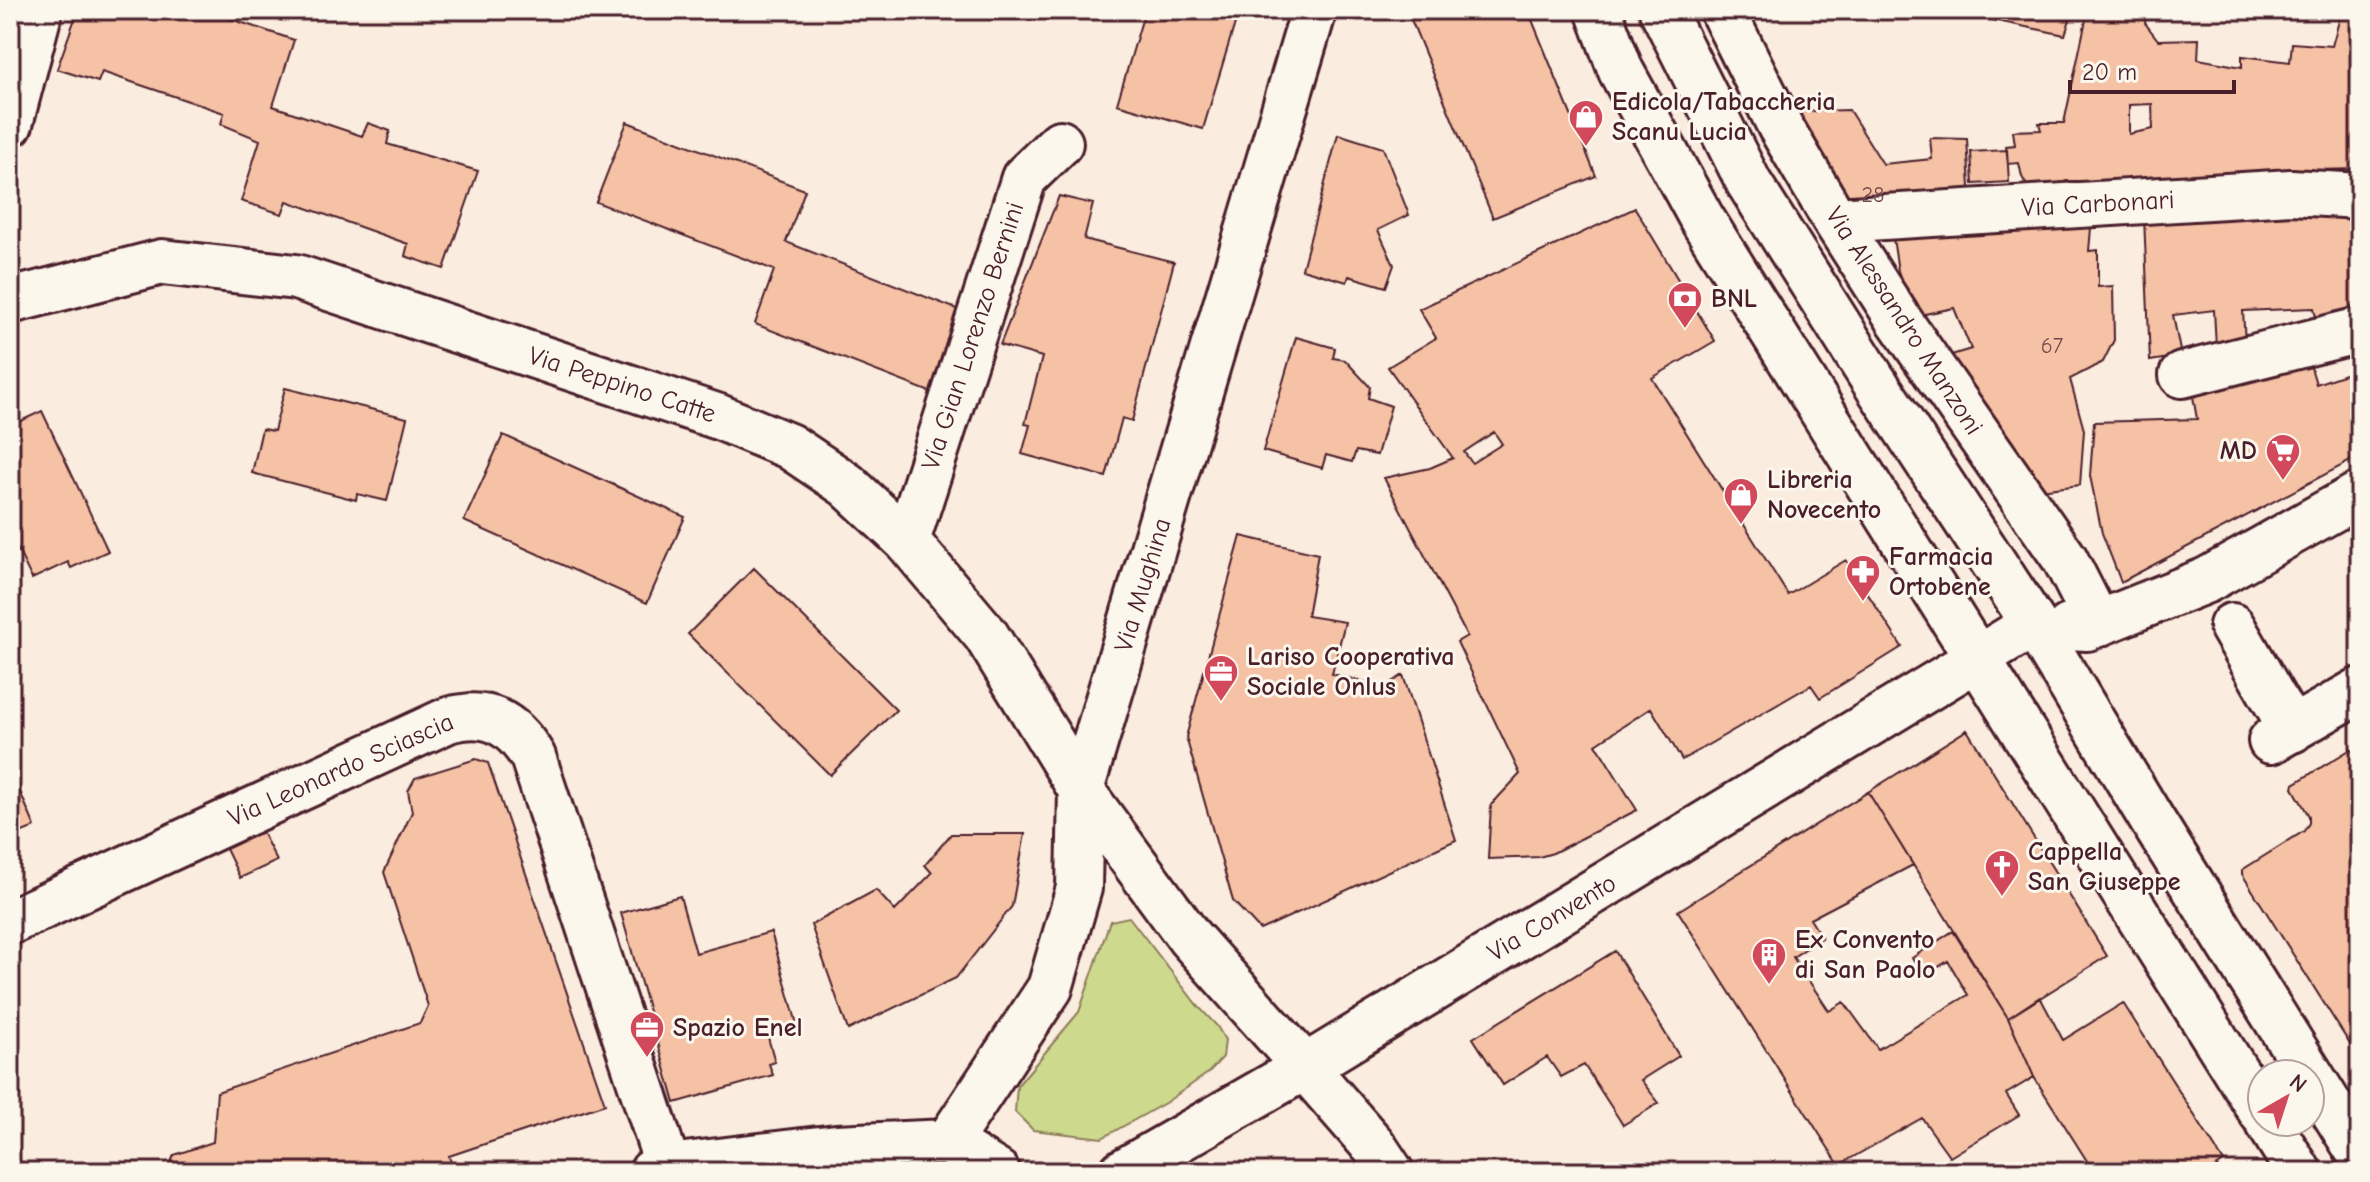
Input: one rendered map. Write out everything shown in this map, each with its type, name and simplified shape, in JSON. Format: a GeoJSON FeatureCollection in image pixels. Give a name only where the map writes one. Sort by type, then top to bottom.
{"type":"FeatureCollection","features":[{"type":"Feature","properties":{"kind":"street"},"geometry":{"type":"LineString","coordinates":[[10,124],[40,10]]}},
{"type":"Feature","properties":{"kind":"street","name":"Via Mughina"},"geometry":{"type":"LineString","coordinates":[[948,1142],[1050,988],[1079,888],[1081,790],[1314,10]]}},
{"type":"Feature","properties":{"kind":"street"},"geometry":{"type":"LineString","coordinates":[[1598,10],[1621,71],[1702,219],[2246,1087]]}},
{"type":"Feature","properties":{"kind":"street"},"geometry":{"type":"LineString","coordinates":[[1662,10],[1749,183],[1872,378],[2034,624],[2360,1154]]}},
{"type":"Feature","properties":{"kind":"street","name":"Via Alessandro Manzoni"},"geometry":{"type":"LineString","coordinates":[[1722,10],[1780,126],[1835,220],[1899,320],[2065,559],[2098,624]]}},
{"type":"Feature","properties":{"kind":"street","name":"Via Gian Lorenzo Bernini"},"geometry":{"type":"LineString","coordinates":[[907,541],[1024,178],[1060,143]]}},
{"type":"Feature","properties":{"kind":"street","name":"Via Carbonari"},"geometry":{"type":"LineString","coordinates":[[1835,220],[2291,192],[2360,196]]}},
{"type":"Feature","properties":{"kind":"street","name":"Via Peppino Catte"},"geometry":{"type":"LineString","coordinates":[[10,301],[162,262],[296,277],[719,417],[789,446],[847,485],[907,541],[986,635],[1081,790],[1189,937],[1373,1145],[1391,1172]]}},
{"type":"Feature","properties":{"kind":"street"},"geometry":{"type":"LineString","coordinates":[[2182,375],[2360,330]]}},
{"type":"Feature","properties":{"kind":"street"},"geometry":{"type":"LineString","coordinates":[[1979,658],[2034,624],[2087,628],[2207,580],[2360,494]]}},
{"type":"Feature","properties":{"kind":"street"},"geometry":{"type":"LineString","coordinates":[[2232,626],[2282,735],[2360,690]]}},
{"type":"Feature","properties":{"kind":"street","name":"Via Convento"},"geometry":{"type":"LineString","coordinates":[[1122,1172],[1305,1067],[1979,658]]}},
{"type":"Feature","properties":{"kind":"street","name":"Via Leonardo Sciascia"},"geometry":{"type":"LineString","coordinates":[[10,922],[448,720],[464,716],[494,720],[510,727],[522,738],[533,757],[660,1170]]}},
{"type":"Feature","properties":{"kind":"street"},"geometry":{"type":"LineString","coordinates":[[2278,1138],[2299,1172]]}},
{"type":"Feature","properties":{"kind":"street"},"geometry":{"type":"LineString","coordinates":[[660,1170],[836,1147],[948,1142],[997,1172]]}},
{"type":"Feature","properties":{"kind":"green space"},"geometry":{"type":"Polygon","coordinates":[[[1129,917],[1217,1026],[1225,1040],[1223,1057],[1208,1073],[1165,1103],[1102,1138],[1033,1130],[1015,1112],[1017,1086],[1079,1012],[1110,921],[1129,917]]]}},
{"type":"Feature","properties":{"kind":"building"},"geometry":{"type":"Polygon","coordinates":[[[78,10],[204,10],[294,40],[273,106],[362,136],[368,123],[390,131],[387,144],[478,171],[444,269],[405,256],[408,244],[287,201],[282,214],[241,201],[260,140],[221,124],[224,113],[102,72],[98,82],[57,69],[78,10]]]}},
{"type":"Feature","properties":{"kind":"building"},"geometry":{"type":"Polygon","coordinates":[[[1145,10],[1239,10],[1203,129],[1117,104],[1145,10]]]}},
{"type":"Feature","properties":{"kind":"building"},"geometry":{"type":"Polygon","coordinates":[[[1407,10],[1528,10],[1596,176],[1493,218],[1407,10]]]}},
{"type":"Feature","properties":{"kind":"building"},"geometry":{"type":"Polygon","coordinates":[[[1944,10],[2073,10],[2065,35],[1944,10]]]}},
{"type":"Feature","properties":{"kind":"building"},"geometry":{"type":"Polygon","coordinates":[[[2088,10],[2147,10],[2145,23],[2158,40],[2199,39],[2198,59],[2242,67],[2242,56],[2290,62],[2292,43],[2332,46],[2342,10],[2360,10],[2360,169],[2316,170],[2314,181],[2067,181],[2030,191],[2019,163],[2008,164],[2006,146],[2015,145],[2013,131],[2041,130],[2039,123],[2064,123],[2088,10]],[[2152,104],[2129,105],[2129,134],[2153,129],[2152,104]]]}},
{"type":"Feature","properties":{"kind":"building"},"geometry":{"type":"Polygon","coordinates":[[[1849,110],[1883,164],[1932,159],[1930,138],[1967,139],[1971,204],[1856,212],[1788,112],[1849,110]]]}},
{"type":"Feature","properties":{"kind":"building"},"geometry":{"type":"Polygon","coordinates":[[[627,122],[805,190],[786,242],[967,313],[935,394],[755,324],[774,270],[596,202],[627,122]]]}},
{"type":"Feature","properties":{"kind":"building"},"geometry":{"type":"Polygon","coordinates":[[[1338,134],[1383,148],[1409,215],[1378,230],[1394,265],[1386,287],[1349,276],[1347,282],[1302,269],[1338,134]]]}},
{"type":"Feature","properties":{"kind":"building"},"geometry":{"type":"Polygon","coordinates":[[[2007,150],[2009,182],[1973,184],[1971,152],[2007,150]]]}},
{"type":"Feature","properties":{"kind":"building"},"geometry":{"type":"Polygon","coordinates":[[[1059,196],[1093,204],[1084,239],[1174,262],[1132,421],[1122,418],[1106,477],[1022,454],[1030,425],[1025,424],[1042,357],[1000,345],[1059,196]]]}},
{"type":"Feature","properties":{"kind":"building"},"geometry":{"type":"Polygon","coordinates":[[[1635,208],[1715,341],[1652,378],[1788,595],[1846,560],[1902,647],[1820,698],[1811,685],[1682,760],[1651,708],[1596,744],[1637,810],[1553,853],[1539,857],[1488,859],[1491,805],[1520,774],[1457,642],[1467,636],[1384,478],[1430,468],[1453,458],[1388,367],[1436,338],[1419,309],[1635,208]],[[1494,432],[1464,452],[1472,463],[1502,444],[1494,432]]]}},
{"type":"Feature","properties":{"kind":"building"},"geometry":{"type":"Polygon","coordinates":[[[2360,209],[2360,319],[2318,327],[2314,308],[2243,311],[2245,342],[2216,347],[2214,310],[2173,315],[2181,356],[2150,361],[2144,217],[2360,209]]]}},
{"type":"Feature","properties":{"kind":"building"},"geometry":{"type":"Polygon","coordinates":[[[2092,216],[2089,251],[2098,250],[2098,287],[2113,286],[2114,340],[2103,362],[2070,379],[2084,430],[2080,485],[2040,490],[1948,356],[1971,349],[1954,308],[1915,316],[1898,271],[1891,225],[2092,216]]]}},
{"type":"Feature","properties":{"kind":"building"},"geometry":{"type":"Polygon","coordinates":[[[1296,337],[1335,348],[1333,358],[1345,360],[1370,387],[1368,398],[1391,406],[1377,455],[1356,451],[1352,462],[1326,455],[1322,468],[1263,451],[1296,337]]]}},
{"type":"Feature","properties":{"kind":"building"},"geometry":{"type":"Polygon","coordinates":[[[2307,354],[2316,384],[2360,369],[2360,456],[2121,582],[2102,533],[2090,476],[2094,422],[2197,419],[2192,391],[2307,354]]]}},
{"type":"Feature","properties":{"kind":"building"},"geometry":{"type":"Polygon","coordinates":[[[285,388],[407,418],[387,501],[357,494],[356,500],[252,473],[262,429],[274,431],[285,388]]]}},
{"type":"Feature","properties":{"kind":"building"},"geometry":{"type":"Polygon","coordinates":[[[42,411],[108,551],[71,568],[68,562],[32,579],[10,534],[10,426],[42,411]]]}},
{"type":"Feature","properties":{"kind":"building"},"geometry":{"type":"Polygon","coordinates":[[[503,435],[685,517],[647,603],[464,521],[503,435]]]}},
{"type":"Feature","properties":{"kind":"building"},"geometry":{"type":"Polygon","coordinates":[[[1241,536],[1318,554],[1307,616],[1345,622],[1332,674],[1385,687],[1403,675],[1456,840],[1260,930],[1233,901],[1186,737],[1241,536]]]}},
{"type":"Feature","properties":{"kind":"building"},"geometry":{"type":"Polygon","coordinates":[[[754,568],[896,710],[830,775],[688,634],[754,568]]]}},
{"type":"Feature","properties":{"kind":"building","name":"Cappella San Giuseppe"},"geometry":{"type":"Polygon","coordinates":[[[1967,730],[2107,956],[2008,1018],[1868,792],[1967,730]]]}},
{"type":"Feature","properties":{"kind":"building"},"geometry":{"type":"Polygon","coordinates":[[[2351,749],[2360,762],[2360,1060],[2242,874],[2242,870],[2304,831],[2309,823],[2309,816],[2293,788],[2294,784],[2351,749]]]}},
{"type":"Feature","properties":{"kind":"building"},"geometry":{"type":"Polygon","coordinates":[[[476,759],[488,763],[605,1104],[449,1156],[454,1172],[170,1172],[174,1155],[213,1142],[217,1092],[420,1023],[428,1006],[384,872],[412,812],[408,791],[415,778],[476,759]]]}},
{"type":"Feature","properties":{"kind":"building"},"geometry":{"type":"Polygon","coordinates":[[[10,768],[35,827],[10,837],[10,768]]]}},
{"type":"Feature","properties":{"kind":"building","name":"Ex Convento di San Paolo"},"geometry":{"type":"Polygon","coordinates":[[[1868,792],[1913,865],[1810,919],[1822,938],[1793,957],[1829,1011],[1844,1002],[1878,1049],[1968,995],[1948,961],[1923,977],[1912,958],[1953,931],[2008,1018],[2034,1077],[2006,1094],[2019,1115],[1950,1157],[1922,1118],[1839,1165],[1678,911],[1868,792]]]}},
{"type":"Feature","properties":{"kind":"building"},"geometry":{"type":"Polygon","coordinates":[[[262,832],[277,861],[240,878],[226,849],[262,832]]]}},
{"type":"Feature","properties":{"kind":"building"},"geometry":{"type":"Polygon","coordinates":[[[951,834],[1025,834],[1012,906],[956,978],[848,1030],[811,925],[876,890],[895,911],[932,873],[925,865],[951,834]]]}},
{"type":"Feature","properties":{"kind":"building"},"geometry":{"type":"Polygon","coordinates":[[[680,896],[696,953],[771,932],[797,1024],[767,1034],[775,1062],[769,1064],[773,1075],[675,1103],[621,913],[680,896]]]}},
{"type":"Feature","properties":{"kind":"building"},"geometry":{"type":"Polygon","coordinates":[[[1615,951],[1679,1056],[1641,1080],[1659,1103],[1623,1125],[1584,1065],[1561,1077],[1547,1057],[1503,1085],[1473,1038],[1615,951]]]}},
{"type":"Feature","properties":{"kind":"building"},"geometry":{"type":"Polygon","coordinates":[[[2040,997],[2063,1040],[2123,1003],[2224,1162],[2216,1167],[2220,1172],[2094,1172],[2034,1077],[2008,1018],[2040,997]]]}},
{"type":"Feature","properties":{"kind":"place","name":"Edicola/Tabaccheria Scanu Lucia"},"geometry":{"type":"Point","coordinates":[1586,148]}},
{"type":"Feature","properties":{"kind":"place","name":"BNL"},"geometry":{"type":"Point","coordinates":[1685,330]}},
{"type":"Feature","properties":{"kind":"place","name":"MD"},"geometry":{"type":"Point","coordinates":[2283,482]}},
{"type":"Feature","properties":{"kind":"place","name":"Libreria Novecento"},"geometry":{"type":"Point","coordinates":[1741,526]}},
{"type":"Feature","properties":{"kind":"place","name":"Farmacia Ortobene"},"geometry":{"type":"Point","coordinates":[1863,603]}},
{"type":"Feature","properties":{"kind":"place","name":"Lariso Cooperativa Sociale Onlus"},"geometry":{"type":"Point","coordinates":[1221,703]}},
{"type":"Feature","properties":{"kind":"place","name":"Cappella San Giuseppe"},"geometry":{"type":"Point","coordinates":[2002,898]}},
{"type":"Feature","properties":{"kind":"place","name":"Ex Convento di San Paolo"},"geometry":{"type":"Point","coordinates":[1769,986]}},
{"type":"Feature","properties":{"kind":"place","name":"Spazio Enel"},"geometry":{"type":"Point","coordinates":[647,1059]}}]}
